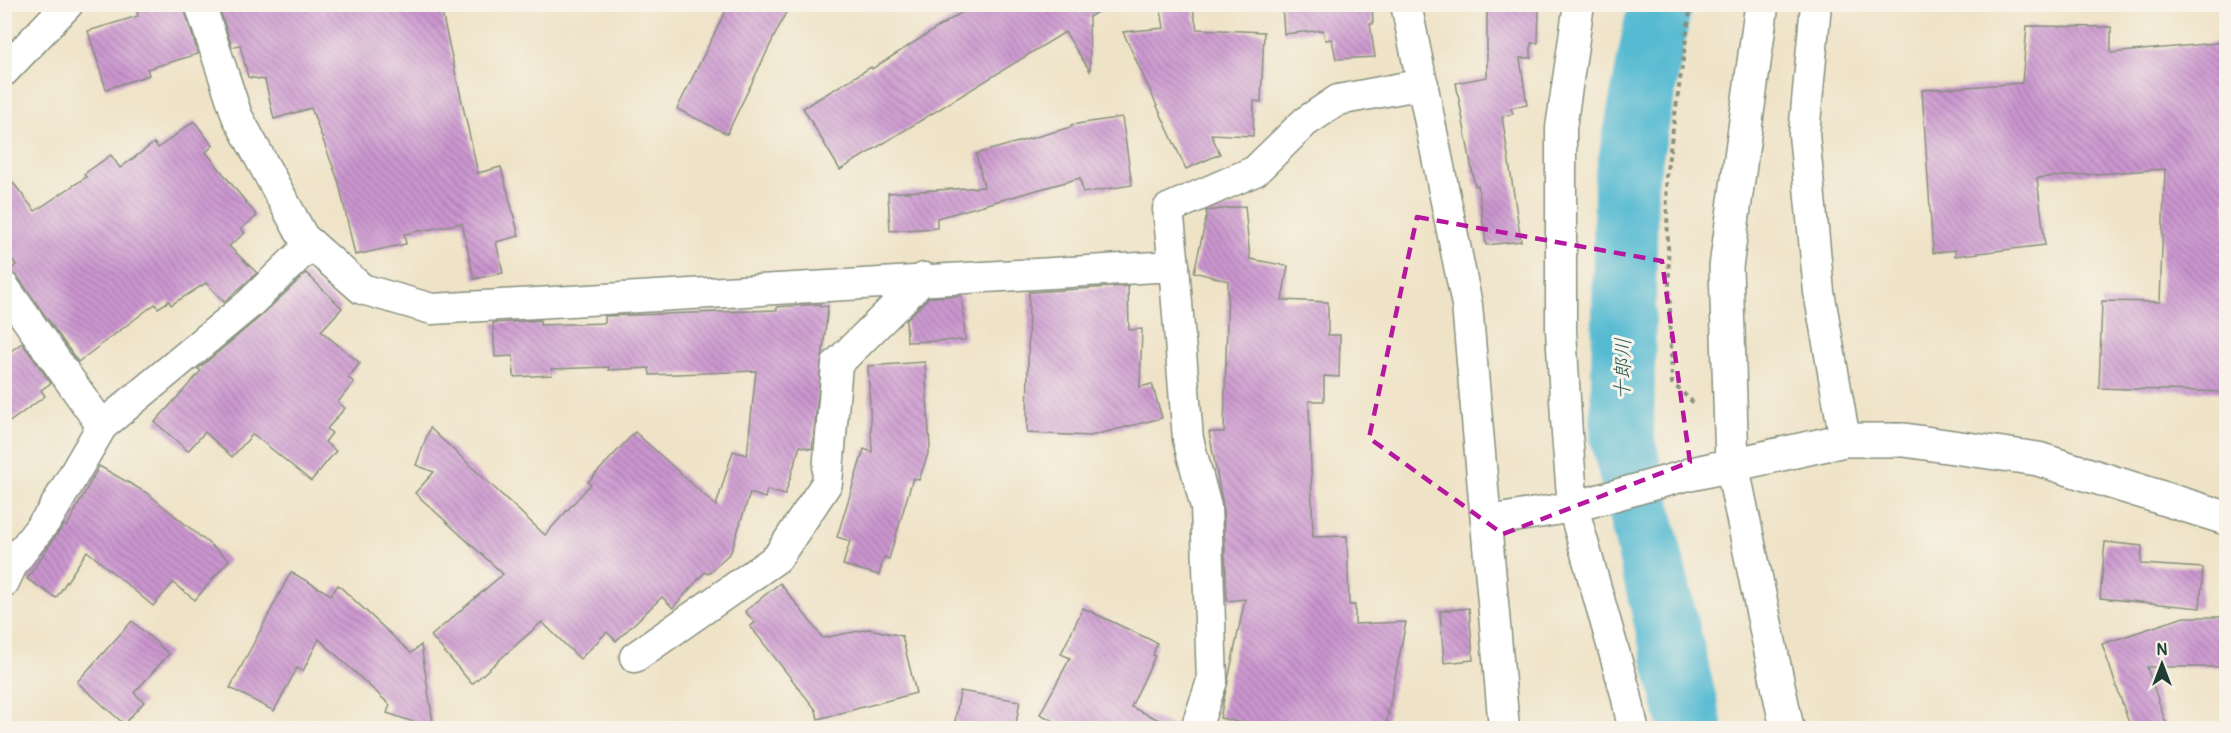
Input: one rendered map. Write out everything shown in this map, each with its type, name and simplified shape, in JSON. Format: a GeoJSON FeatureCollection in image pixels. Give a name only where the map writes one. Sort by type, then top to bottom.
{"type":"FeatureCollection","features":[{"type":"Feature","properties":{"kind":"street"},"geometry":{"type":"LineString","coordinates":[[4,71],[68,4]]}},
{"type":"Feature","properties":{"kind":"street"},"geometry":{"type":"LineString","coordinates":[[200,4],[237,116],[303,237],[362,289],[432,309],[924,278],[1174,266]]}},
{"type":"Feature","properties":{"kind":"street"},"geometry":{"type":"LineString","coordinates":[[1406,4],[1467,305],[1488,521],[1504,729]]}},
{"type":"Feature","properties":{"kind":"street"},"geometry":{"type":"LineString","coordinates":[[1579,4],[1561,128],[1561,330],[1573,507],[1626,694],[1633,729]]}},
{"type":"Feature","properties":{"kind":"street"},"geometry":{"type":"LineString","coordinates":[[1762,4],[1726,267],[1732,465],[1787,729]]}},
{"type":"Feature","properties":{"kind":"street"},"geometry":{"type":"LineString","coordinates":[[1816,4],[1804,134],[1819,292],[1845,440]]}},
{"type":"Feature","properties":{"kind":"street"},"geometry":{"type":"LineString","coordinates":[[1196,729],[1212,681],[1206,507],[1188,440],[1168,209],[1255,171],[1305,122],[1338,100],[1423,84]]}},
{"type":"Feature","properties":{"kind":"street"},"geometry":{"type":"LineString","coordinates":[[4,582],[13,563],[50,515],[102,426],[249,304],[311,244]]}},
{"type":"Feature","properties":{"kind":"street"},"geometry":{"type":"LineString","coordinates":[[635,657],[777,558],[828,483],[837,364],[924,278]]}},
{"type":"Feature","properties":{"kind":"street"},"geometry":{"type":"LineString","coordinates":[[4,286],[102,426]]}},
{"type":"Feature","properties":{"kind":"street"},"geometry":{"type":"LineString","coordinates":[[1488,521],[1573,507],[1691,474],[1845,440],[1904,440],[2038,459],[2226,518]]}},
{"type":"Feature","properties":{"kind":"path"},"geometry":{"type":"LineString","coordinates":[[1691,4],[1666,177],[1672,383],[1697,406]]}},
{"type":"Feature","properties":{"kind":"highlighted area"},"geometry":{"type":"Polygon","coordinates":[[[1417,217],[1662,261],[1690,462],[1503,534],[1369,438],[1417,217]]]}},
{"type":"Feature","properties":{"kind":"building"},"geometry":{"type":"Polygon","coordinates":[[[135,4],[183,4],[198,54],[147,69],[149,75],[106,89],[88,31],[138,16],[135,4]]]}},
{"type":"Feature","properties":{"kind":"building"},"geometry":{"type":"Polygon","coordinates":[[[218,4],[440,4],[478,173],[501,167],[519,236],[496,242],[503,273],[474,279],[462,223],[404,234],[406,244],[355,255],[339,183],[311,108],[274,119],[265,80],[248,77],[240,45],[232,47],[218,4]]]}},
{"type":"Feature","properties":{"kind":"building"},"geometry":{"type":"Polygon","coordinates":[[[729,4],[790,4],[727,134],[677,109],[729,4]]]}},
{"type":"Feature","properties":{"kind":"building"},"geometry":{"type":"Polygon","coordinates":[[[975,4],[1110,4],[1089,17],[1090,71],[1065,32],[840,170],[803,108],[871,67],[872,69],[975,4]]]}},
{"type":"Feature","properties":{"kind":"building"},"geometry":{"type":"Polygon","coordinates":[[[1192,4],[1197,29],[1264,32],[1261,102],[1254,101],[1253,136],[1211,134],[1220,154],[1186,169],[1123,32],[1164,28],[1161,10],[1192,4]]]}},
{"type":"Feature","properties":{"kind":"building"},"geometry":{"type":"Polygon","coordinates":[[[1282,4],[1372,4],[1373,24],[1370,24],[1375,57],[1336,59],[1332,39],[1325,40],[1323,30],[1284,34],[1282,4]]]}},
{"type":"Feature","properties":{"kind":"building"},"geometry":{"type":"Polygon","coordinates":[[[1487,8],[1539,10],[1538,43],[1531,43],[1531,58],[1520,58],[1527,105],[1511,108],[1513,114],[1502,116],[1521,241],[1486,245],[1478,185],[1475,186],[1456,83],[1487,77],[1487,8]]]}},
{"type":"Feature","properties":{"kind":"building"},"geometry":{"type":"Polygon","coordinates":[[[2027,26],[2111,27],[2111,53],[2226,42],[2226,392],[2099,388],[2102,301],[2160,302],[2165,169],[2037,178],[2045,245],[1955,256],[1955,250],[1933,253],[1922,90],[2022,83],[2027,26]]]}},
{"type":"Feature","properties":{"kind":"building"},"geometry":{"type":"Polygon","coordinates":[[[1122,117],[1132,185],[1083,193],[1080,178],[937,218],[937,228],[890,231],[888,193],[984,187],[976,154],[1071,127],[1071,125],[1122,117]]]}},
{"type":"Feature","properties":{"kind":"building"},"geometry":{"type":"Polygon","coordinates":[[[194,121],[213,146],[206,152],[257,216],[241,229],[245,233],[229,246],[257,273],[224,302],[206,283],[171,305],[169,301],[158,308],[155,304],[78,362],[18,277],[8,271],[16,265],[4,247],[4,171],[35,211],[86,177],[84,174],[111,155],[120,168],[154,143],[158,148],[194,121]]]}},
{"type":"Feature","properties":{"kind":"building"},"geometry":{"type":"Polygon","coordinates":[[[1245,206],[1250,259],[1288,266],[1282,300],[1328,302],[1328,335],[1340,335],[1339,377],[1324,376],[1324,401],[1309,401],[1313,537],[1347,536],[1349,605],[1355,605],[1355,624],[1406,622],[1385,729],[1268,729],[1220,718],[1245,599],[1227,601],[1223,506],[1209,432],[1224,432],[1228,281],[1194,272],[1206,211],[1245,206]]]}},
{"type":"Feature","properties":{"kind":"building"},"geometry":{"type":"Polygon","coordinates":[[[306,273],[342,308],[321,331],[360,363],[348,378],[354,382],[338,402],[345,408],[327,429],[332,433],[325,442],[336,451],[311,481],[253,434],[232,457],[205,432],[188,451],[155,422],[201,371],[198,369],[260,317],[306,273]]]}},
{"type":"Feature","properties":{"kind":"building"},"geometry":{"type":"Polygon","coordinates":[[[1128,286],[1129,330],[1142,329],[1140,387],[1152,384],[1162,418],[1090,436],[1027,433],[1029,292],[1128,286]]]}},
{"type":"Feature","properties":{"kind":"building"},"geometry":{"type":"Polygon","coordinates":[[[962,296],[965,340],[907,342],[906,320],[929,297],[962,296]]]}},
{"type":"Feature","properties":{"kind":"building"},"geometry":{"type":"Polygon","coordinates":[[[820,304],[820,307],[828,306],[812,449],[800,446],[785,495],[767,490],[765,498],[750,493],[731,552],[708,574],[705,572],[673,608],[662,597],[616,641],[607,632],[580,659],[542,622],[472,684],[431,636],[503,574],[415,493],[434,472],[416,465],[430,428],[545,535],[591,484],[588,482],[635,432],[716,506],[733,451],[747,455],[756,371],[650,375],[649,368],[609,370],[609,367],[551,369],[552,375],[514,377],[513,356],[495,357],[493,323],[540,320],[540,325],[605,323],[605,316],[777,310],[777,307],[820,304]]]}},
{"type":"Feature","properties":{"kind":"building"},"geometry":{"type":"Polygon","coordinates":[[[22,343],[51,383],[41,390],[45,396],[4,426],[4,356],[22,343]]]}},
{"type":"Feature","properties":{"kind":"building"},"geometry":{"type":"Polygon","coordinates":[[[925,362],[930,448],[919,480],[913,478],[889,559],[884,557],[879,575],[843,565],[850,541],[837,537],[864,449],[872,452],[868,366],[925,362]]]}},
{"type":"Feature","properties":{"kind":"building"},"geometry":{"type":"Polygon","coordinates":[[[99,466],[147,493],[229,560],[195,600],[173,583],[153,606],[87,551],[56,598],[27,579],[54,538],[64,525],[67,526],[99,466]]]}},
{"type":"Feature","properties":{"kind":"building"},"geometry":{"type":"Polygon","coordinates":[[[2105,542],[2142,546],[2141,564],[2203,568],[2200,608],[2100,598],[2105,542]]]}},
{"type":"Feature","properties":{"kind":"building"},"geometry":{"type":"Polygon","coordinates":[[[291,572],[331,595],[338,585],[411,653],[421,645],[434,729],[387,713],[390,705],[319,639],[303,671],[297,668],[274,711],[230,688],[291,572]]]}},
{"type":"Feature","properties":{"kind":"building"},"geometry":{"type":"Polygon","coordinates":[[[780,583],[823,638],[869,629],[902,636],[916,693],[818,719],[816,710],[750,626],[755,623],[745,611],[780,583]]]}},
{"type":"Feature","properties":{"kind":"building"},"geometry":{"type":"Polygon","coordinates":[[[1083,608],[1157,643],[1153,655],[1155,656],[1131,707],[1179,729],[1069,729],[1040,714],[1070,658],[1061,654],[1083,608]]]}},
{"type":"Feature","properties":{"kind":"building"},"geometry":{"type":"Polygon","coordinates":[[[1469,608],[1473,660],[1444,663],[1440,611],[1469,608]]]}},
{"type":"Feature","properties":{"kind":"building"},"geometry":{"type":"Polygon","coordinates":[[[2184,617],[2226,617],[2226,667],[2147,667],[2168,729],[2131,729],[2102,644],[2184,617]]]}},
{"type":"Feature","properties":{"kind":"building"},"geometry":{"type":"Polygon","coordinates":[[[132,621],[169,654],[134,693],[144,702],[124,724],[77,682],[132,621]]]}},
{"type":"Feature","properties":{"kind":"building"},"geometry":{"type":"Polygon","coordinates":[[[960,691],[1020,701],[1015,729],[994,729],[955,722],[960,691]]]}},
{"type":"Feature","properties":{"kind":"waterway","name":"十郎川"},"geometry":{"type":"LineString","coordinates":[[1660,4],[1626,182],[1622,436],[1691,728]]}}]}
